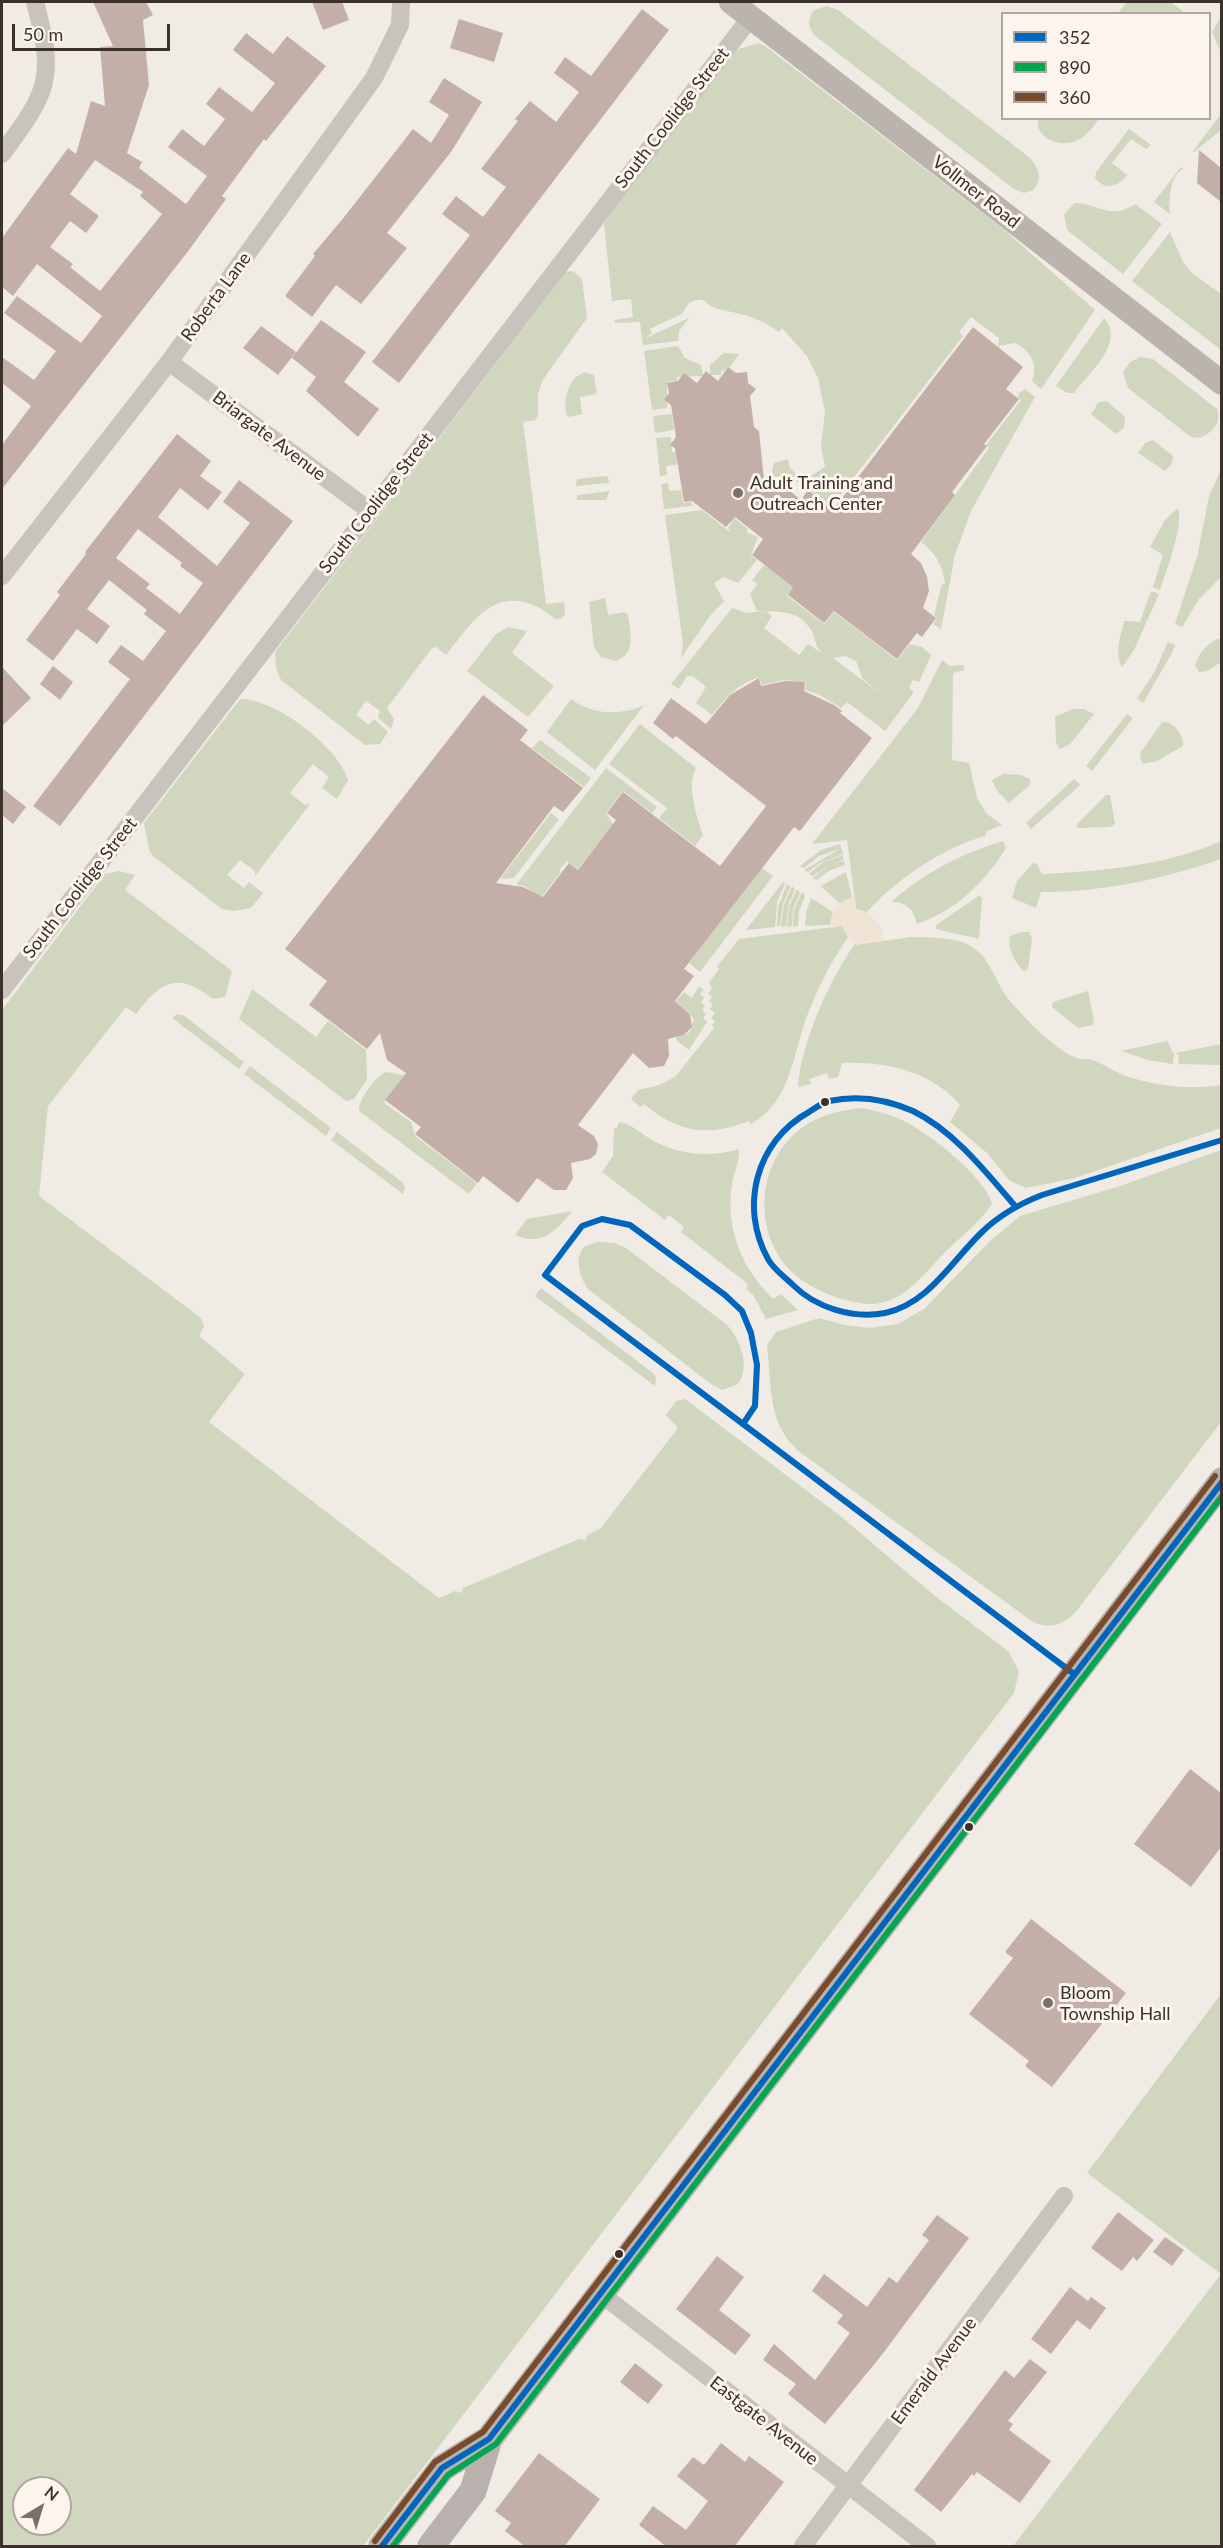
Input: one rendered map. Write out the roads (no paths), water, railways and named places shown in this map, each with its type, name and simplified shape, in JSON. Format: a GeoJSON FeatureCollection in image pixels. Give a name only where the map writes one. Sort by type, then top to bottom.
{"type":"FeatureCollection","features":[{"type":"Feature","properties":{"kind":"main road","name":"Vollmer Road"},"geometry":{"type":"LineString","coordinates":[[731,2],[1221,383]]}},
{"type":"Feature","properties":{"kind":"main road"},"geometry":{"type":"LineString","coordinates":[[431,2547],[473,2491],[489,2439],[1221,1481]]}},
{"type":"Feature","properties":{"kind":"main road"},"geometry":{"type":"LineString","coordinates":[[382,2547],[442,2468],[489,2439]]}},
{"type":"Feature","properties":{"kind":"street"},"geometry":{"type":"LineString","coordinates":[[2,154],[35,108],[48,73],[44,35],[35,2]]}},
{"type":"Feature","properties":{"kind":"street","name":"Roberta Lane"},"geometry":{"type":"LineString","coordinates":[[2,576],[169,362],[374,78],[400,26],[401,2]]}},
{"type":"Feature","properties":{"kind":"street","name":"South Coolidge Street"},"geometry":{"type":"LineString","coordinates":[[2,990],[751,17]]}},
{"type":"Feature","properties":{"kind":"street","name":"Briargate Avenue"},"geometry":{"type":"LineString","coordinates":[[169,362],[370,511]]}},
{"type":"Feature","properties":{"kind":"street","name":"Emerald Avenue"},"geometry":{"type":"LineString","coordinates":[[803,2547],[1064,2196]]}},
{"type":"Feature","properties":{"kind":"street","name":"Eastgate Avenue"},"geometry":{"type":"LineString","coordinates":[[601,2294],[927,2547]]}},
{"type":"Feature","properties":{"kind":"place","name":"Adult Training and Outreach Center"},"geometry":{"type":"Point","coordinates":[738,493]}},
{"type":"Feature","properties":{"kind":"place","name":"Bloom Township Hall"},"geometry":{"type":"Point","coordinates":[1048,2003]}}]}
